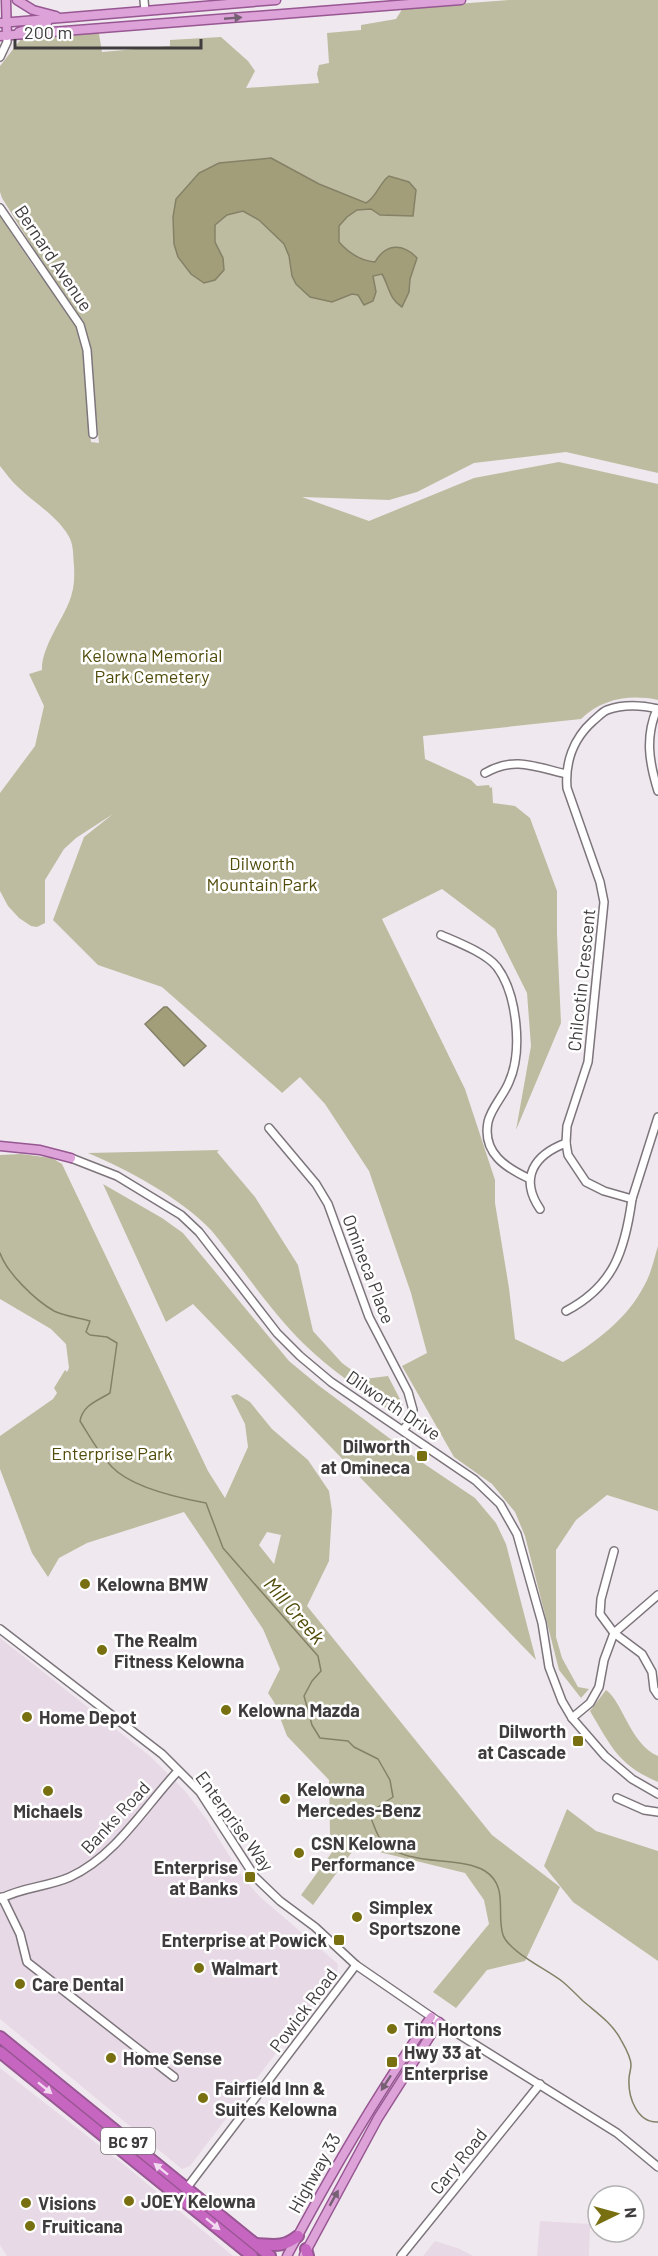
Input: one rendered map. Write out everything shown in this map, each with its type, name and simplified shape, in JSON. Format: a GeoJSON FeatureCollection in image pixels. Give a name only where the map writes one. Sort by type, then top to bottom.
{"type":"FeatureCollection","features":[{"type":"Feature","properties":{"kind":"highway","name":"BC 97"},"geometry":{"type":"LineString","coordinates":[[0,2037],[270,2256]]}},
{"type":"Feature","properties":{"kind":"highway","name":"BC 97"},"geometry":{"type":"LineString","coordinates":[[0,2052],[252,2256]]}},
{"type":"Feature","properties":{"kind":"highway"},"geometry":{"type":"LineString","coordinates":[[168,2188],[186,2189]]}},
{"type":"Feature","properties":{"kind":"highway"},"geometry":{"type":"LineString","coordinates":[[256,2244],[280,2246],[298,2236]]}},
{"type":"Feature","properties":{"kind":"highway"},"geometry":{"type":"LineString","coordinates":[[230,2238],[242,2256]]}},
{"type":"Feature","properties":{"kind":"main road"},"geometry":{"type":"LineString","coordinates":[[4,36],[6,0]]}},
{"type":"Feature","properties":{"kind":"main road"},"geometry":{"type":"LineString","coordinates":[[17,0],[33,10],[62,18]]}},
{"type":"Feature","properties":{"kind":"main road"},"geometry":{"type":"LineString","coordinates":[[4,23],[276,0]]}},
{"type":"Feature","properties":{"kind":"main road"},"geometry":{"type":"LineString","coordinates":[[4,36],[461,0]]}},
{"type":"Feature","properties":{"kind":"main road"},"geometry":{"type":"LineString","coordinates":[[4,36],[62,18]]}},
{"type":"Feature","properties":{"kind":"main road","name":"Dilworth Drive"},"geometry":{"type":"LineString","coordinates":[[0,1146],[40,1150],[71,1158]]}},
{"type":"Feature","properties":{"kind":"main road","name":"Highway 33"},"geometry":{"type":"LineString","coordinates":[[287,2256],[358,2127],[431,2017]]}},
{"type":"Feature","properties":{"kind":"main road","name":"Highway 33"},"geometry":{"type":"LineString","coordinates":[[306,2254],[378,2118],[439,2022]]}},
{"type":"Feature","properties":{"kind":"street"},"geometry":{"type":"LineString","coordinates":[[144,0],[145,11]]}},
{"type":"Feature","properties":{"kind":"street"},"geometry":{"type":"LineString","coordinates":[[0,57],[7,42],[4,36]]}},
{"type":"Feature","properties":{"kind":"street","name":"Bernard Avenue"},"geometry":{"type":"LineString","coordinates":[[0,207],[80,325],[87,350],[93,434]]}},
{"type":"Feature","properties":{"kind":"street","name":"Chilcotin Crescent"},"geometry":{"type":"LineString","coordinates":[[566,1143],[567,1126],[588,1062],[604,902],[600,882],[567,788],[568,760],[581,732],[605,710],[634,705],[657,709]]}},
{"type":"Feature","properties":{"kind":"street"},"geometry":{"type":"LineString","coordinates":[[657,709],[650,725],[648,745],[658,791]]}},
{"type":"Feature","properties":{"kind":"street"},"geometry":{"type":"LineString","coordinates":[[485,773],[498,766],[517,763],[566,774]]}},
{"type":"Feature","properties":{"kind":"street"},"geometry":{"type":"LineString","coordinates":[[441,934],[464,945],[496,966],[509,990],[517,1039],[516,1057],[510,1082],[488,1122],[488,1143],[495,1158],[511,1170],[530,1179]]}},
{"type":"Feature","properties":{"kind":"street"},"geometry":{"type":"LineString","coordinates":[[566,1311],[584,1302],[598,1290],[621,1254],[632,1199],[658,1117]]}},
{"type":"Feature","properties":{"kind":"street","name":"Omineca Place"},"geometry":{"type":"LineString","coordinates":[[269,1128],[316,1184],[328,1204],[369,1317],[408,1392],[413,1410],[411,1420],[403,1430]]}},
{"type":"Feature","properties":{"kind":"street"},"geometry":{"type":"LineString","coordinates":[[540,1209],[530,1195],[530,1179],[535,1162],[549,1149],[566,1143],[568,1155],[586,1182],[604,1191],[632,1199]]}},
{"type":"Feature","properties":{"kind":"street","name":"Dilworth Drive"},"geometry":{"type":"LineString","coordinates":[[71,1158],[117,1176],[181,1215],[200,1232],[277,1333],[300,1356],[331,1382],[475,1480],[500,1504],[517,1534],[542,1623],[549,1667],[562,1701],[572,1718],[604,1756],[632,1779],[658,1794]]}},
{"type":"Feature","properties":{"kind":"street"},"geometry":{"type":"LineString","coordinates":[[614,1551],[601,1599],[600,1614],[614,1634],[642,1654],[652,1672],[654,1689],[658,1695]]}},
{"type":"Feature","properties":{"kind":"street"},"geometry":{"type":"LineString","coordinates":[[572,1718],[590,1703],[599,1687],[604,1660],[614,1634],[658,1595]]}},
{"type":"Feature","properties":{"kind":"street","name":"Enterprise Way"},"geometry":{"type":"LineString","coordinates":[[0,1629],[162,1754],[200,1792],[255,1877],[280,1901],[315,1927],[357,1965],[431,2017],[617,2133],[658,2166]]}},
{"type":"Feature","properties":{"kind":"street","name":"Banks Road"},"geometry":{"type":"LineString","coordinates":[[1,1898],[69,1877],[93,1865],[113,1847],[178,1771]]}},
{"type":"Feature","properties":{"kind":"street"},"geometry":{"type":"LineString","coordinates":[[617,1798],[644,1810],[658,1812]]}},
{"type":"Feature","properties":{"kind":"street"},"geometry":{"type":"LineString","coordinates":[[1,1898],[20,1934],[27,1962],[174,2077]]}},
{"type":"Feature","properties":{"kind":"street","name":"Powick Road"},"geometry":{"type":"LineString","coordinates":[[186,2189],[357,1965]]}},
{"type":"Feature","properties":{"kind":"street","name":"Cary Road"},"geometry":{"type":"LineString","coordinates":[[401,2256],[540,2084]]}},
{"type":"Feature","properties":{"kind":"shaded area"},"geometry":{"type":"Polygon","coordinates":[[[271,158],[319,184],[366,203],[389,176],[409,182],[416,190],[413,216],[380,215],[371,209],[357,210],[339,226],[339,242],[360,258],[375,262],[384,251],[395,247],[412,253],[417,258],[410,279],[409,292],[402,307],[392,296],[382,274],[373,276],[376,292],[373,301],[364,305],[358,295],[352,294],[332,302],[310,297],[296,284],[292,276],[289,256],[284,244],[259,220],[243,211],[227,215],[215,225],[215,242],[223,258],[224,270],[215,280],[204,283],[191,274],[178,257],[174,244],[173,217],[176,199],[199,173],[219,163],[271,158]]]}},
{"type":"Feature","properties":{"kind":"shaded area"},"geometry":{"type":"Polygon","coordinates":[[[164,1007],[167,1007],[206,1046],[184,1066],[145,1024],[164,1007]]]}},
{"type":"Feature","properties":{"kind":"shaded area"},"geometry":{"type":"Polygon","coordinates":[[[0,1638],[151,1757],[185,1791],[207,1820],[242,1876],[259,1896],[338,1964],[337,1973],[190,2166],[182,2169],[0,2019],[0,1638]]]}},
{"type":"Feature","properties":{"kind":"shaded area"},"geometry":{"type":"Polygon","coordinates":[[[0,2068],[127,2167],[233,2256],[7,2256],[0,2245],[0,2068]]]}},
{"type":"Feature","properties":{"kind":"shaded area"},"geometry":{"type":"Polygon","coordinates":[[[540,2221],[586,2224],[586,2244],[589,2244],[589,2256],[537,2256],[540,2221]]]}},
{"type":"Feature","properties":{"kind":"shaded area"},"geometry":{"type":"Polygon","coordinates":[[[435,2241],[460,2249],[473,2256],[423,2256],[435,2241]]]}},
{"type":"Feature","properties":{"kind":"green space"},"geometry":{"type":"Polygon","coordinates":[[[509,0],[658,0],[658,473],[566,452],[474,463],[417,492],[389,500],[302,497],[369,521],[474,478],[559,462],[658,484],[658,700],[626,698],[617,700],[598,707],[581,719],[423,736],[425,759],[471,780],[477,786],[489,785],[490,788],[492,787],[493,803],[515,806],[530,818],[557,891],[561,1023],[516,1130],[531,1046],[527,993],[495,929],[442,889],[382,919],[465,1089],[495,1180],[495,1203],[515,1339],[563,1362],[575,1355],[609,1329],[629,1309],[646,1281],[658,1246],[658,1511],[607,1495],[576,1520],[556,1550],[556,1637],[562,1658],[578,1687],[589,1689],[581,1698],[559,1670],[525,1536],[515,1512],[492,1484],[454,1457],[402,1366],[427,1353],[411,1293],[369,1171],[325,1104],[300,1077],[282,1093],[162,987],[98,965],[53,920],[84,837],[113,814],[76,838],[64,849],[45,880],[45,923],[37,927],[31,926],[19,918],[8,906],[0,891],[0,793],[35,746],[44,706],[29,674],[42,670],[47,648],[70,600],[74,572],[73,550],[68,535],[51,515],[15,485],[0,466],[0,216],[34,267],[71,315],[80,333],[84,354],[91,442],[99,443],[88,338],[76,311],[38,256],[0,192],[0,66],[21,39],[96,33],[99,34],[102,52],[170,46],[170,40],[221,37],[248,61],[255,71],[246,88],[319,83],[317,74],[319,65],[329,63],[327,33],[361,30],[361,25],[396,19],[403,8],[509,0]]]}},
{"type":"Feature","properties":{"kind":"green space"},"geometry":{"type":"Polygon","coordinates":[[[219,1150],[217,1152],[255,1197],[298,1265],[313,1331],[342,1363],[364,1379],[388,1376],[403,1405],[395,1415],[314,1354],[291,1331],[199,1218],[153,1186],[120,1167],[88,1153],[219,1150]]]}},
{"type":"Feature","properties":{"kind":"green space","name":"Enterprise Park"},"geometry":{"type":"Polygon","coordinates":[[[21,1154],[52,1158],[62,1164],[208,1471],[225,1498],[248,1447],[245,1424],[231,1396],[237,1394],[250,1402],[272,1429],[308,1460],[329,1491],[332,1511],[329,1561],[307,1606],[492,1835],[560,1887],[525,1961],[487,1970],[456,2008],[433,1992],[489,1924],[484,1900],[465,1873],[367,1849],[352,1852],[313,1905],[301,1895],[338,1844],[330,1834],[329,1780],[287,1736],[274,1702],[268,1693],[280,1669],[263,1629],[184,1512],[87,1543],[59,1558],[48,1577],[32,1553],[0,1469],[0,1436],[53,1399],[57,1393],[54,1388],[65,1370],[67,1372],[69,1368],[66,1344],[51,1329],[0,1299],[0,1155],[21,1154]],[[267,1532],[259,1545],[274,1564],[281,1535],[267,1532]]]}},
{"type":"Feature","properties":{"kind":"green space"},"geometry":{"type":"Polygon","coordinates":[[[103,1184],[162,1218],[183,1233],[289,1361],[420,1461],[475,1498],[496,1523],[506,1544],[536,1660],[193,1304],[166,1322],[103,1184]]]}},
{"type":"Feature","properties":{"kind":"green space"},"geometry":{"type":"Polygon","coordinates":[[[606,1690],[640,1742],[658,1756],[658,1782],[644,1776],[624,1761],[610,1744],[590,1711],[606,1690]]]}},
{"type":"Feature","properties":{"kind":"green space"},"geometry":{"type":"Polygon","coordinates":[[[567,1809],[596,1831],[658,1851],[658,1961],[573,1902],[544,1866],[567,1809]]]}},
{"type":"Feature","properties":{"kind":"waterway","name":"Mill Creek"},"geometry":{"type":"LineString","coordinates":[[0,1253],[15,1277],[39,1300],[58,1313],[90,1321],[86,1332],[90,1335],[107,1337],[117,1343],[110,1393],[87,1407],[80,1421],[103,1457],[120,1474],[156,1491],[206,1503],[223,1548],[318,1656],[321,1671],[312,1681],[304,1696],[312,1725],[320,1738],[348,1741],[354,1747],[378,1759],[390,1780],[393,1797],[378,1807],[370,1816],[380,1839],[404,1855],[474,1866],[492,1877],[499,1892],[501,1927],[507,1941],[521,1954],[563,1982],[614,2029],[630,2059],[629,2086],[635,2108],[644,2118],[658,2122]]}},
{"type":"Feature","properties":{"kind":"place","name":"Dilworth at Omineca"},"geometry":{"type":"Point","coordinates":[422,1456]}},
{"type":"Feature","properties":{"kind":"place","name":"Kelowna BMW"},"geometry":{"type":"Point","coordinates":[85,1584]}},
{"type":"Feature","properties":{"kind":"place","name":"The Realm Fitness Kelowna"},"geometry":{"type":"Point","coordinates":[102,1650]}},
{"type":"Feature","properties":{"kind":"place","name":"Kelowna Mazda"},"geometry":{"type":"Point","coordinates":[226,1710]}},
{"type":"Feature","properties":{"kind":"place","name":"Home Depot"},"geometry":{"type":"Point","coordinates":[27,1717]}},
{"type":"Feature","properties":{"kind":"place","name":"Dilworth at Cascade"},"geometry":{"type":"Point","coordinates":[578,1741]}},
{"type":"Feature","properties":{"kind":"place","name":"Michaels"},"geometry":{"type":"Point","coordinates":[48,1791]}},
{"type":"Feature","properties":{"kind":"place","name":"Kelowna Mercedes-Benz"},"geometry":{"type":"Point","coordinates":[285,1799]}},
{"type":"Feature","properties":{"kind":"place","name":"CSN Kelowna Performance"},"geometry":{"type":"Point","coordinates":[299,1853]}},
{"type":"Feature","properties":{"kind":"place","name":"Enterprise at Banks"},"geometry":{"type":"Point","coordinates":[250,1877]}},
{"type":"Feature","properties":{"kind":"place","name":"Simplex Sportszone"},"geometry":{"type":"Point","coordinates":[357,1917]}},
{"type":"Feature","properties":{"kind":"place","name":"Enterprise at Powick"},"geometry":{"type":"Point","coordinates":[339,1940]}},
{"type":"Feature","properties":{"kind":"place","name":"Walmart"},"geometry":{"type":"Point","coordinates":[199,1968]}},
{"type":"Feature","properties":{"kind":"place","name":"Care Dental"},"geometry":{"type":"Point","coordinates":[20,1984]}},
{"type":"Feature","properties":{"kind":"place","name":"Tim Hortons"},"geometry":{"type":"Point","coordinates":[392,2029]}},
{"type":"Feature","properties":{"kind":"place","name":"Home Sense"},"geometry":{"type":"Point","coordinates":[111,2058]}},
{"type":"Feature","properties":{"kind":"place","name":"Hwy 33 at Enterprise"},"geometry":{"type":"Point","coordinates":[392,2062]}},
{"type":"Feature","properties":{"kind":"place","name":"Fairfield Inn & Suites Kelowna"},"geometry":{"type":"Point","coordinates":[203,2098]}},
{"type":"Feature","properties":{"kind":"place","name":"JOEY Kelowna"},"geometry":{"type":"Point","coordinates":[129,2201]}},
{"type":"Feature","properties":{"kind":"place","name":"Visions"},"geometry":{"type":"Point","coordinates":[26,2203]}},
{"type":"Feature","properties":{"kind":"place","name":"Fruiticana"},"geometry":{"type":"Point","coordinates":[30,2226]}},
{"type":"Feature","properties":{"kind":"park label","name":"Kelowna Memorial Park Cemetery"},"geometry":{"type":"Point","coordinates":[152,665]}},
{"type":"Feature","properties":{"kind":"park label","name":"Dilworth Mountain Park"},"geometry":{"type":"Point","coordinates":[262,873]}}]}
